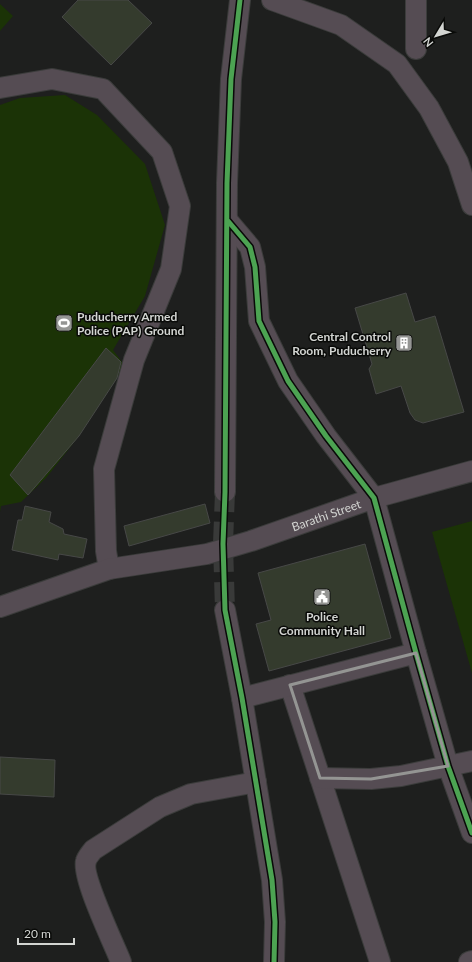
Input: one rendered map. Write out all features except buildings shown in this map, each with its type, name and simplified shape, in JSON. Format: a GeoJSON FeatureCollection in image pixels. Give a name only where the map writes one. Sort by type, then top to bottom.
{"type":"FeatureCollection","features":[{"type":"Feature","properties":{"kind":"street"},"geometry":{"type":"LineString","coordinates":[[224,492],[228,221],[227,183],[231,79],[240,0]]}},
{"type":"Feature","properties":{"kind":"street"},"geometry":{"type":"LineString","coordinates":[[416,0],[416,49]]}},
{"type":"Feature","properties":{"kind":"street"},"geometry":{"type":"LineString","coordinates":[[283,2],[341,25],[397,64],[433,115],[458,162],[472,205]]}},
{"type":"Feature","properties":{"kind":"street"},"geometry":{"type":"LineString","coordinates":[[0,88],[52,79],[103,89],[162,152],[180,206],[171,269],[134,360],[104,469],[106,551],[109,569]]}},
{"type":"Feature","properties":{"kind":"street"},"geometry":{"type":"LineString","coordinates":[[228,221],[250,247],[255,267],[258,321],[288,381],[326,436],[374,498],[448,766],[472,833]]}},
{"type":"Feature","properties":{"kind":"street","name":"Barathi Street"},"geometry":{"type":"LineString","coordinates":[[0,607],[109,569],[207,554],[251,541],[374,498],[472,471]]}},
{"type":"Feature","properties":{"kind":"street"},"geometry":{"type":"LineString","coordinates":[[224,610],[242,698],[272,880],[274,962]]}},
{"type":"Feature","properties":{"kind":"street"},"geometry":{"type":"LineString","coordinates":[[242,698],[416,653]]}},
{"type":"Feature","properties":{"kind":"street"},"geometry":{"type":"LineString","coordinates":[[290,686],[380,962]]}},
{"type":"Feature","properties":{"kind":"street"},"geometry":{"type":"LineString","coordinates":[[320,778],[371,779],[402,776],[472,760]]}},
{"type":"Feature","properties":{"kind":"street"},"geometry":{"type":"LineString","coordinates":[[122,962],[95,899],[87,875],[86,861],[93,850],[160,807],[191,794],[256,782]]}},
{"type":"Feature","properties":{"kind":"highlighted area"},"geometry":{"type":"Polygon","coordinates":[[[416,653],[448,766],[371,779],[320,778],[290,685],[416,653]]]}},
{"type":"Feature","properties":{"kind":"green space"},"geometry":{"type":"Polygon","coordinates":[[[0,4],[13,16],[0,31],[0,4]]]}},
{"type":"Feature","properties":{"kind":"green space","name":"Puducherry Armed Police (PAP) Ground"},"geometry":{"type":"Polygon","coordinates":[[[65,95],[97,115],[145,164],[165,225],[145,296],[113,350],[125,366],[79,436],[46,478],[21,502],[1,506],[0,512],[0,105],[20,98],[65,95]]]}},
{"type":"Feature","properties":{"kind":"green space"},"geometry":{"type":"Polygon","coordinates":[[[472,521],[472,673],[432,532],[472,521]]]}},
{"type":"Feature","properties":{"kind":"tunnel"},"geometry":{"type":"LineString","coordinates":[[225,492],[223,544],[225,610]]}},
{"type":"Feature","properties":{"kind":"cycle path"},"geometry":{"type":"LineString","coordinates":[[240,0],[231,79],[227,183],[225,492],[223,544],[225,610],[242,698],[272,880],[275,922],[274,962]]}},
{"type":"Feature","properties":{"kind":"cycle path"},"geometry":{"type":"LineString","coordinates":[[228,221],[250,247],[255,267],[259,321],[288,381],[326,436],[374,498],[448,766],[472,833]]}},
{"type":"Feature","properties":{"kind":"place","name":"Puducherry Armed Police (PAP) Ground"},"geometry":{"type":"Point","coordinates":[64,323]}},
{"type":"Feature","properties":{"kind":"place","name":"Central Control Room, Puducherry"},"geometry":{"type":"Point","coordinates":[404,343]}},
{"type":"Feature","properties":{"kind":"place","name":"Police Community Hall"},"geometry":{"type":"Point","coordinates":[322,597]}}]}
